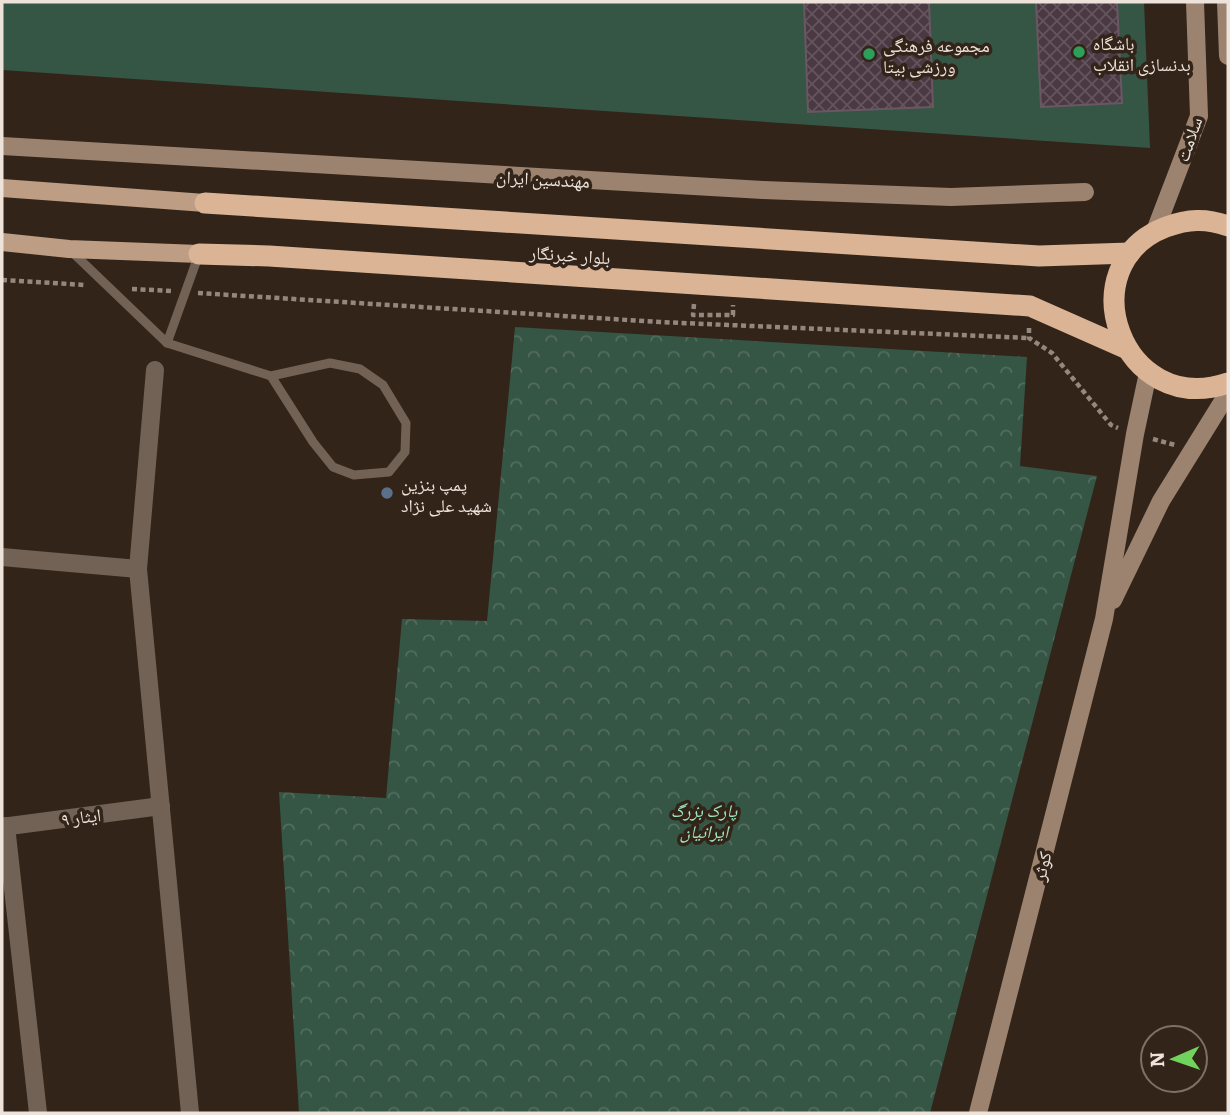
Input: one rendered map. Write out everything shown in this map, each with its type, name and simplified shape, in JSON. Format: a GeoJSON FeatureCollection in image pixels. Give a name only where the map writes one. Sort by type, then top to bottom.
{"type":"FeatureCollection","features":[{"type":"Feature","properties":{"kind":"highway","name":"بلوار خبرنگار"},"geometry":{"type":"LineString","coordinates":[[205,203],[1039,256],[1130,253]]}},
{"type":"Feature","properties":{"kind":"highway"},"geometry":{"type":"LineString","coordinates":[[1228,226],[1211,220],[1182,221],[1155,231],[1130,253],[1118,275],[1114,300],[1116,325],[1125,348],[1135,362],[1148,373],[1168,384],[1191,389],[1214,388],[1228,383]]}},
{"type":"Feature","properties":{"kind":"highway","name":"بلوار خبرنگار"},"geometry":{"type":"LineString","coordinates":[[199,254],[270,256],[1030,306],[1125,348]]}},
{"type":"Feature","properties":{"kind":"main road","name":"سلامت"},"geometry":{"type":"LineString","coordinates":[[1155,231],[1199,116],[1195,2]]}},
{"type":"Feature","properties":{"kind":"main road"},"geometry":{"type":"LineString","coordinates":[[1226,2],[1228,56]]}},
{"type":"Feature","properties":{"kind":"main road","name":"مهندسین ایران"},"geometry":{"type":"LineString","coordinates":[[2,146],[763,190],[951,197],[1085,192]]}},
{"type":"Feature","properties":{"kind":"main road","name":"بلوار خبرنگار"},"geometry":{"type":"LineString","coordinates":[[2,188],[205,203]]}},
{"type":"Feature","properties":{"kind":"main road","name":"بلوار خبرنگار"},"geometry":{"type":"LineString","coordinates":[[2,242],[199,254]]}},
{"type":"Feature","properties":{"kind":"main road","name":"کوثر"},"geometry":{"type":"LineString","coordinates":[[978,1113],[1104,619],[1148,373]]}},
{"type":"Feature","properties":{"kind":"main road","name":"کوثر"},"geometry":{"type":"LineString","coordinates":[[1104,619],[1161,501],[1228,393]]}},
{"type":"Feature","properties":{"kind":"street"},"geometry":{"type":"LineString","coordinates":[[155,370],[138,569],[190,1113]]}},
{"type":"Feature","properties":{"kind":"street"},"geometry":{"type":"LineString","coordinates":[[2,556],[138,569]]}},
{"type":"Feature","properties":{"kind":"street","name":"ایثار ۹"},"geometry":{"type":"LineString","coordinates":[[4,826],[161,806]]}},
{"type":"Feature","properties":{"kind":"street"},"geometry":{"type":"LineString","coordinates":[[4,826],[38,1113]]}},
{"type":"Feature","properties":{"kind":"lane"},"geometry":{"type":"LineString","coordinates":[[69,248],[167,343],[271,376],[330,363],[360,369],[383,385],[406,423],[405,452],[389,472],[354,475],[333,467],[313,442],[271,376]]}},
{"type":"Feature","properties":{"kind":"lane"},"geometry":{"type":"LineString","coordinates":[[167,343],[199,254]]}},
{"type":"Feature","properties":{"kind":"path"},"geometry":{"type":"LineString","coordinates":[[186,292],[660,322],[1029,338],[1052,353],[1111,425],[1193,450]]}},
{"type":"Feature","properties":{"kind":"path"},"geometry":{"type":"LineString","coordinates":[[1029,338],[1030,306]]}},
{"type":"Feature","properties":{"kind":"path"},"geometry":{"type":"LineString","coordinates":[[693,315],[733,315]]}},
{"type":"Feature","properties":{"kind":"green space"},"geometry":{"type":"Polygon","coordinates":[[[2,2],[1144,2],[1150,148],[2,70],[2,2]]]}},
{"type":"Feature","properties":{"kind":"green space","name":"پارک بزرگ ایرانیان"},"geometry":{"type":"Polygon","coordinates":[[[515,327],[1027,357],[1020,466],[1097,476],[930,1113],[299,1113],[279,792],[386,798],[402,619],[487,621],[515,327]]]}},
{"type":"Feature","properties":{"kind":"building","name":"مجموعه فرهنگی ورزشی بیتا"},"geometry":{"type":"Polygon","coordinates":[[[804,2],[929,2],[933,107],[808,112],[804,2]]]}},
{"type":"Feature","properties":{"kind":"building","name":"باشگاه بدنسازی انقلاب"},"geometry":{"type":"Polygon","coordinates":[[[1036,2],[1117,2],[1122,103],[1041,107],[1036,2]]]}},
{"type":"Feature","properties":{"kind":"place","name":"باشگاه بدنسازی انقلاب"},"geometry":{"type":"Point","coordinates":[1079,52]}},
{"type":"Feature","properties":{"kind":"place","name":"مجموعه فرهنگی ورزشی بیتا"},"geometry":{"type":"Point","coordinates":[869,54]}},
{"type":"Feature","properties":{"kind":"place","name":"پمپ بنزین شهید علی نژاد"},"geometry":{"type":"Point","coordinates":[387,493]}}]}
